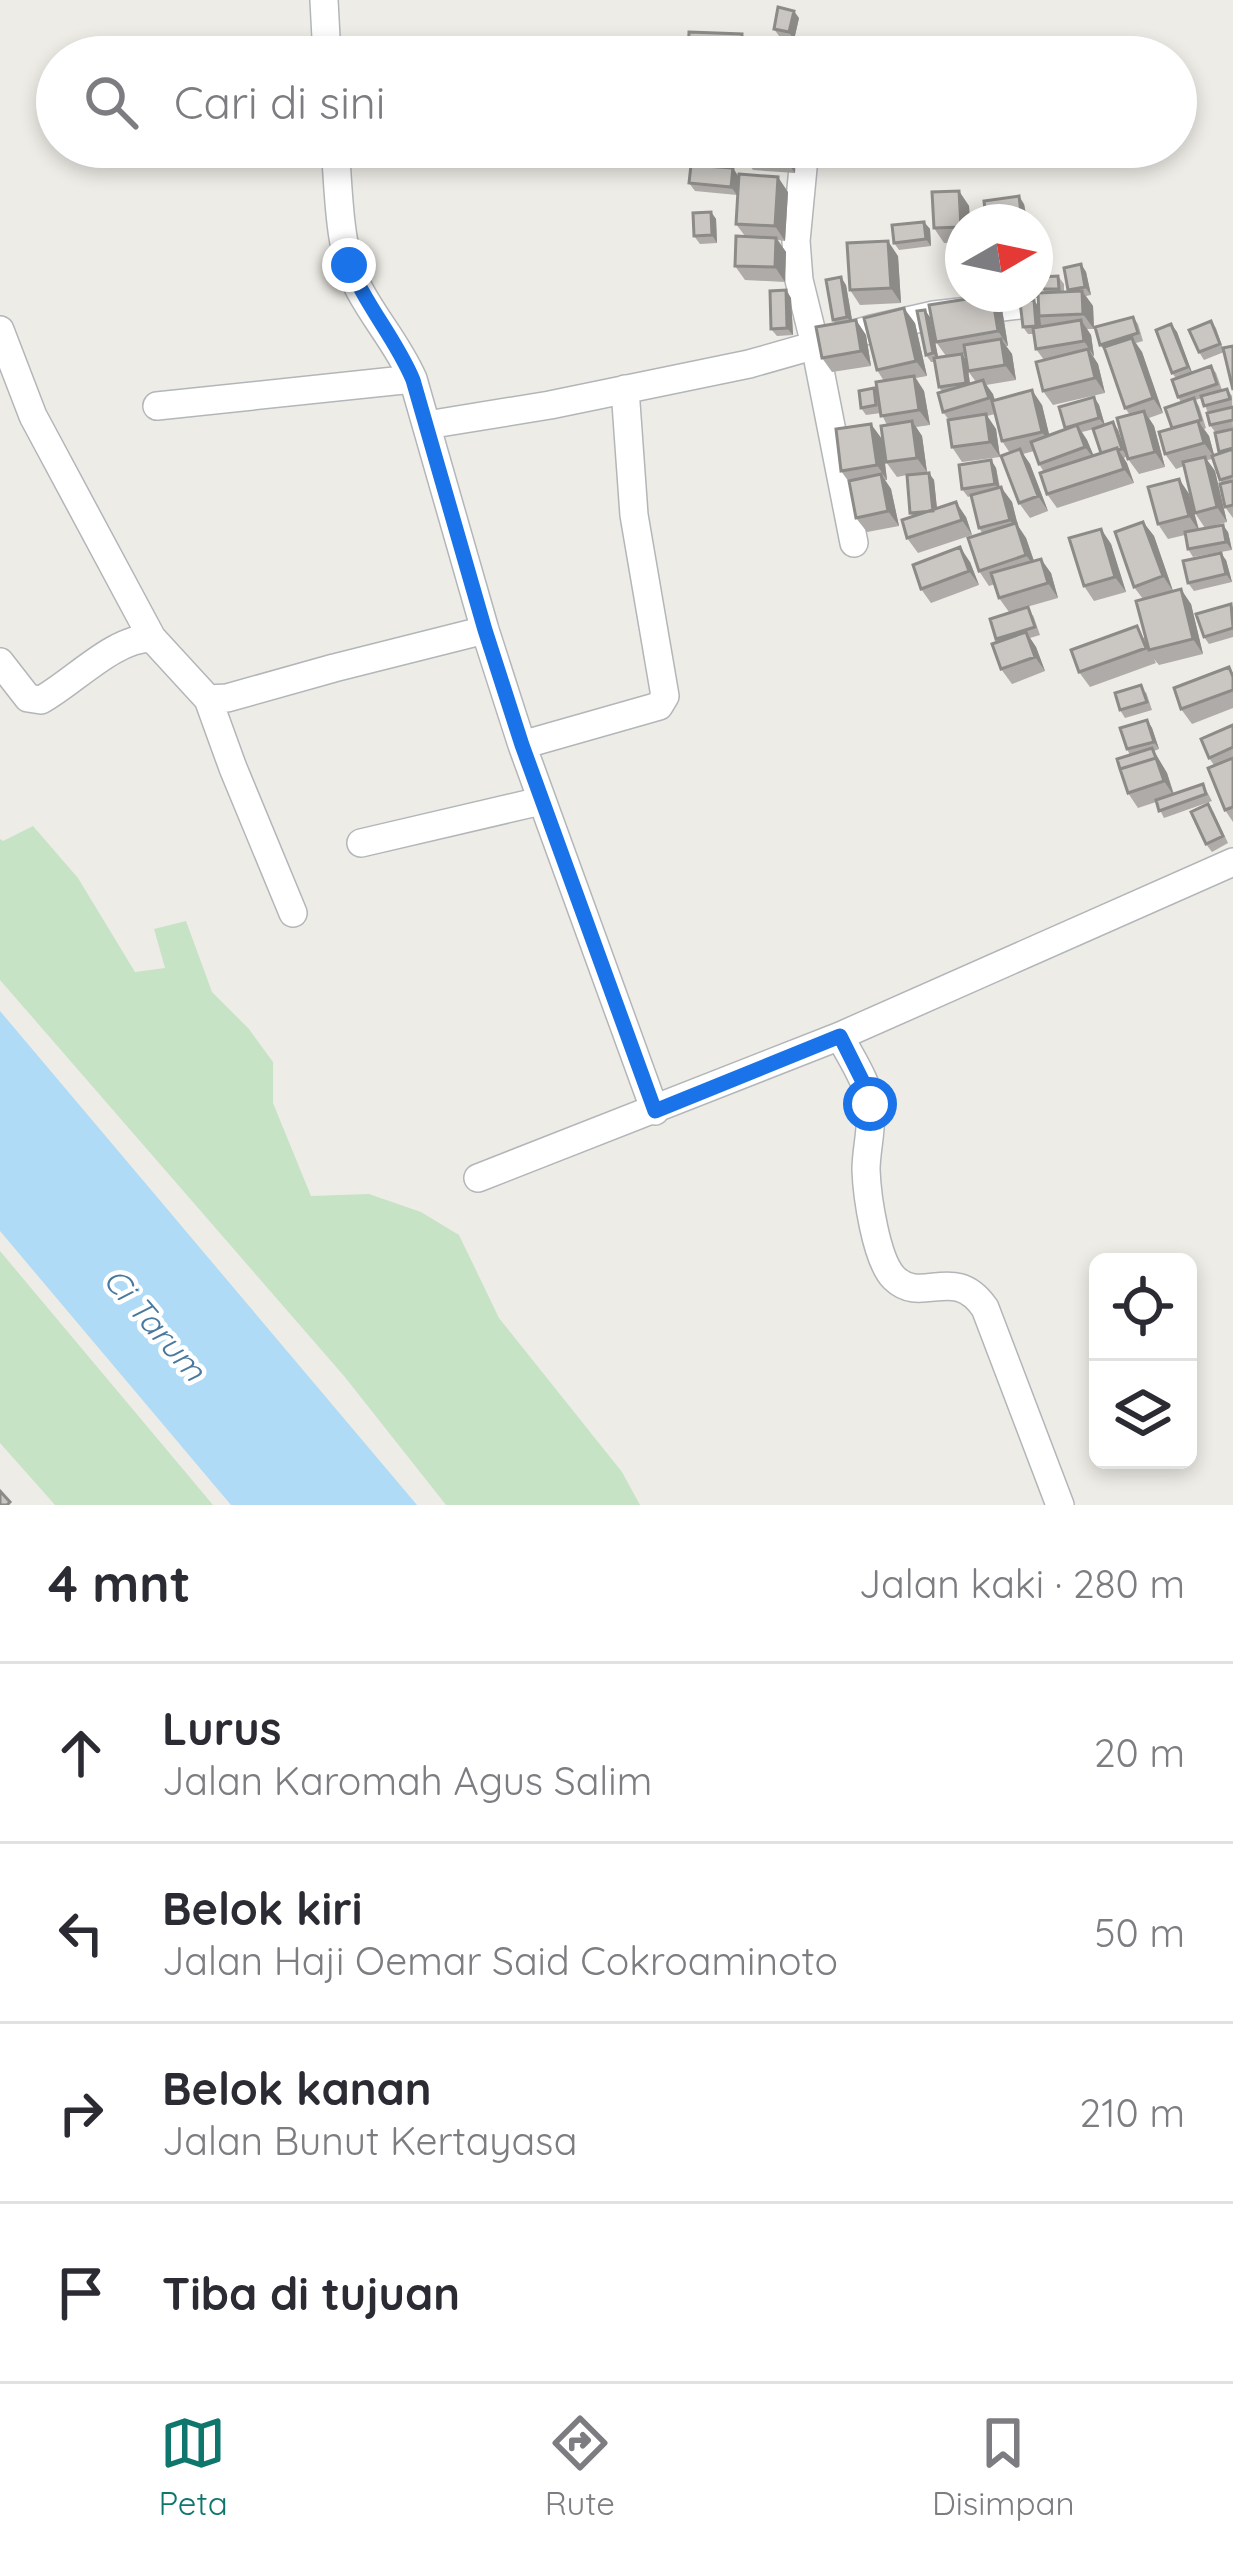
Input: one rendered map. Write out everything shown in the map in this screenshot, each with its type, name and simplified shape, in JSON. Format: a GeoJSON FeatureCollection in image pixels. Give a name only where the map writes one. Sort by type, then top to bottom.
{"type":"FeatureCollection","features":[{"type":"Feature","properties":{"kind":"street"},"geometry":{"type":"LineString","coordinates":[[324,0],[326,36]]}},
{"type":"Feature","properties":{"kind":"street"},"geometry":{"type":"LineString","coordinates":[[337,168],[349,265],[413,380],[522,745],[655,1111]]}},
{"type":"Feature","properties":{"kind":"street"},"geometry":{"type":"LineString","coordinates":[[803,168],[796,241],[799,280],[854,543]]}},
{"type":"Feature","properties":{"kind":"street"},"geometry":{"type":"LineString","coordinates":[[428,425],[749,364],[966,312]]}},
{"type":"Feature","properties":{"kind":"street"},"geometry":{"type":"LineString","coordinates":[[0,330],[33,416],[152,638],[208,699],[293,913]]}},
{"type":"Feature","properties":{"kind":"street"},"geometry":{"type":"LineString","coordinates":[[157,406],[413,380]]}},
{"type":"Feature","properties":{"kind":"street"},"geometry":{"type":"LineString","coordinates":[[522,745],[659,706],[665,696],[634,514],[626,389]]}},
{"type":"Feature","properties":{"kind":"street"},"geometry":{"type":"LineString","coordinates":[[208,699],[227,698],[485,630]]}},
{"type":"Feature","properties":{"kind":"street"},"geometry":{"type":"LineString","coordinates":[[0,662],[28,698],[41,700],[120,646],[137,638],[152,638]]}},
{"type":"Feature","properties":{"kind":"street"},"geometry":{"type":"LineString","coordinates":[[361,843],[541,801]]}},
{"type":"Feature","properties":{"kind":"street"},"geometry":{"type":"LineString","coordinates":[[478,1178],[840,1036],[1233,862]]}},
{"type":"Feature","properties":{"kind":"street"},"geometry":{"type":"LineString","coordinates":[[840,1036],[870,1104],[866,1172],[881,1256],[892,1277],[906,1286],[958,1285],[975,1293],[986,1307],[1060,1505]]}},
{"type":"Feature","properties":{"kind":"green space"},"geometry":{"type":"Polygon","coordinates":[[[33,826],[78,878],[135,972],[165,968],[154,929],[186,921],[212,992],[273,1062],[273,1103],[311,1196],[369,1194],[421,1212],[459,1235],[499,1318],[622,1472],[640,1505],[446,1505],[344,1376],[0,980],[0,839],[33,826]]]}},
{"type":"Feature","properties":{"kind":"green space"},"geometry":{"type":"Polygon","coordinates":[[[0,1251],[213,1505],[55,1505],[0,1443],[0,1251]]]}},
{"type":"Feature","properties":{"kind":"water","name":"Ci Tarum"},"geometry":{"type":"Polygon","coordinates":[[[0,1011],[417,1505],[231,1505],[0,1231],[0,1011]]]}},
{"type":"Feature","properties":{"kind":"building"},"geometry":{"type":"Polygon","coordinates":[[[778,7],[794,11],[789,32],[774,29],[778,7]]]}},
{"type":"Feature","properties":{"kind":"building"},"geometry":{"type":"Polygon","coordinates":[[[689,32],[742,34],[742,36],[689,36],[689,32]]]}},
{"type":"Feature","properties":{"kind":"building"},"geometry":{"type":"Polygon","coordinates":[[[691,168],[733,168],[731,187],[689,183],[691,168]]]}},
{"type":"Feature","properties":{"kind":"building"},"geometry":{"type":"Polygon","coordinates":[[[739,174],[778,177],[775,226],[736,224],[739,174]]]}},
{"type":"Feature","properties":{"kind":"building"},"geometry":{"type":"Polygon","coordinates":[[[959,191],[960,204],[945,204],[945,228],[934,228],[932,192],[959,191]]]}},
{"type":"Feature","properties":{"kind":"building"},"geometry":{"type":"Polygon","coordinates":[[[1019,196],[1020,204],[984,204],[1019,196]]]}},
{"type":"Feature","properties":{"kind":"building"},"geometry":{"type":"Polygon","coordinates":[[[711,212],[712,235],[694,236],[693,213],[711,212]]]}},
{"type":"Feature","properties":{"kind":"building"},"geometry":{"type":"Polygon","coordinates":[[[924,222],[926,239],[894,243],[892,225],[924,222]]]}},
{"type":"Feature","properties":{"kind":"building"},"geometry":{"type":"Polygon","coordinates":[[[736,236],[776,238],[775,267],[735,266],[736,236]]]}},
{"type":"Feature","properties":{"kind":"building"},"geometry":{"type":"Polygon","coordinates":[[[888,241],[891,288],[850,290],[847,243],[888,241]]]}},
{"type":"Feature","properties":{"kind":"building"},"geometry":{"type":"Polygon","coordinates":[[[1081,264],[1085,287],[1068,290],[1064,268],[1081,264]]]}},
{"type":"Feature","properties":{"kind":"building"},"geometry":{"type":"Polygon","coordinates":[[[841,277],[847,317],[833,320],[826,280],[841,277]]]}},
{"type":"Feature","properties":{"kind":"building"},"geometry":{"type":"Polygon","coordinates":[[[786,290],[787,328],[771,329],[770,291],[786,290]]]}},
{"type":"Feature","properties":{"kind":"building"},"geometry":{"type":"Polygon","coordinates":[[[1082,291],[1083,314],[1039,316],[1039,312],[1053,312],[1053,292],[1082,291]]]}},
{"type":"Feature","properties":{"kind":"building"},"geometry":{"type":"Polygon","coordinates":[[[945,302],[945,312],[995,312],[998,331],[936,342],[929,305],[945,302]]]}},
{"type":"Feature","properties":{"kind":"building"},"geometry":{"type":"Polygon","coordinates":[[[904,308],[916,361],[877,370],[864,318],[904,308]]]}},
{"type":"Feature","properties":{"kind":"building"},"geometry":{"type":"Polygon","coordinates":[[[925,310],[933,353],[926,355],[917,311],[925,310]]]}},
{"type":"Feature","properties":{"kind":"building"},"geometry":{"type":"Polygon","coordinates":[[[1021,312],[1035,312],[1036,326],[1023,327],[1021,312]]]}},
{"type":"Feature","properties":{"kind":"building"},"geometry":{"type":"Polygon","coordinates":[[[1133,317],[1138,333],[1100,345],[1095,327],[1133,317]]]}},
{"type":"Feature","properties":{"kind":"building"},"geometry":{"type":"Polygon","coordinates":[[[856,320],[861,351],[822,358],[816,327],[856,320]]]}},
{"type":"Feature","properties":{"kind":"building"},"geometry":{"type":"Polygon","coordinates":[[[1081,320],[1084,341],[1036,349],[1033,328],[1081,320]]]}},
{"type":"Feature","properties":{"kind":"building"},"geometry":{"type":"Polygon","coordinates":[[[1211,321],[1220,344],[1199,352],[1189,330],[1211,321]]]}},
{"type":"Feature","properties":{"kind":"building"},"geometry":{"type":"Polygon","coordinates":[[[1171,324],[1188,367],[1172,373],[1156,330],[1171,324]]]}},
{"type":"Feature","properties":{"kind":"building"},"geometry":{"type":"Polygon","coordinates":[[[1132,338],[1153,398],[1125,408],[1104,347],[1132,338]]]}},
{"type":"Feature","properties":{"kind":"building"},"geometry":{"type":"Polygon","coordinates":[[[1001,339],[1005,365],[968,371],[964,345],[1001,339]]]}},
{"type":"Feature","properties":{"kind":"building"},"geometry":{"type":"Polygon","coordinates":[[[1233,346],[1233,390],[1223,348],[1233,346]]]}},
{"type":"Feature","properties":{"kind":"building"},"geometry":{"type":"Polygon","coordinates":[[[1088,349],[1095,378],[1043,391],[1036,362],[1088,349]]]}},
{"type":"Feature","properties":{"kind":"building"},"geometry":{"type":"Polygon","coordinates":[[[962,354],[966,383],[939,387],[934,358],[962,354]]]}},
{"type":"Feature","properties":{"kind":"building"},"geometry":{"type":"Polygon","coordinates":[[[1211,366],[1217,384],[1178,397],[1172,380],[1211,366]]]}},
{"type":"Feature","properties":{"kind":"building"},"geometry":{"type":"Polygon","coordinates":[[[914,376],[919,410],[881,416],[876,382],[914,376]]]}},
{"type":"Feature","properties":{"kind":"building"},"geometry":{"type":"Polygon","coordinates":[[[983,380],[989,398],[943,412],[938,393],[983,380]]]}},
{"type":"Feature","properties":{"kind":"building"},"geometry":{"type":"Polygon","coordinates":[[[874,388],[876,405],[861,408],[859,391],[874,388]]]}},
{"type":"Feature","properties":{"kind":"building"},"geometry":{"type":"Polygon","coordinates":[[[1227,389],[1230,399],[1204,406],[1201,396],[1227,389]]]}},
{"type":"Feature","properties":{"kind":"building"},"geometry":{"type":"Polygon","coordinates":[[[1032,390],[1042,432],[1002,441],[992,401],[1032,390]]]}},
{"type":"Feature","properties":{"kind":"building"},"geometry":{"type":"Polygon","coordinates":[[[1094,397],[1099,418],[1065,428],[1059,407],[1094,397]]]}},
{"type":"Feature","properties":{"kind":"building"},"geometry":{"type":"Polygon","coordinates":[[[1194,398],[1201,420],[1172,428],[1165,408],[1194,398]]]}},
{"type":"Feature","properties":{"kind":"building"},"geometry":{"type":"Polygon","coordinates":[[[1233,407],[1233,420],[1210,425],[1207,413],[1233,407]]]}},
{"type":"Feature","properties":{"kind":"building"},"geometry":{"type":"Polygon","coordinates":[[[1144,411],[1155,452],[1128,459],[1117,418],[1144,411]]]}},
{"type":"Feature","properties":{"kind":"building"},"geometry":{"type":"Polygon","coordinates":[[[986,414],[990,442],[952,447],[948,420],[986,414]]]}},
{"type":"Feature","properties":{"kind":"building"},"geometry":{"type":"Polygon","coordinates":[[[912,421],[917,458],[886,462],[881,426],[912,421]]]}},
{"type":"Feature","properties":{"kind":"building"},"geometry":{"type":"Polygon","coordinates":[[[1198,421],[1204,443],[1165,454],[1159,432],[1198,421]]]}},
{"type":"Feature","properties":{"kind":"building"},"geometry":{"type":"Polygon","coordinates":[[[1113,422],[1122,449],[1101,453],[1093,429],[1113,422]]]}},
{"type":"Feature","properties":{"kind":"building"},"geometry":{"type":"Polygon","coordinates":[[[871,424],[877,465],[841,471],[836,429],[871,424]]]}},
{"type":"Feature","properties":{"kind":"building"},"geometry":{"type":"Polygon","coordinates":[[[1077,425],[1085,447],[1039,464],[1031,442],[1077,425]]]}},
{"type":"Feature","properties":{"kind":"building"},"geometry":{"type":"Polygon","coordinates":[[[1233,429],[1233,448],[1219,452],[1215,433],[1233,429]]]}},
{"type":"Feature","properties":{"kind":"building"},"geometry":{"type":"Polygon","coordinates":[[[1117,448],[1124,469],[1047,494],[1040,473],[1117,448]]]}},
{"type":"Feature","properties":{"kind":"building"},"geometry":{"type":"Polygon","coordinates":[[[1020,449],[1038,496],[1019,503],[1001,456],[1020,449]]]}},
{"type":"Feature","properties":{"kind":"building"},"geometry":{"type":"Polygon","coordinates":[[[1233,449],[1233,476],[1220,480],[1212,456],[1233,449]]]}},
{"type":"Feature","properties":{"kind":"building"},"geometry":{"type":"Polygon","coordinates":[[[1205,457],[1217,507],[1195,513],[1183,462],[1205,457]]]}},
{"type":"Feature","properties":{"kind":"building"},"geometry":{"type":"Polygon","coordinates":[[[991,460],[995,484],[962,489],[959,465],[991,460]]]}},
{"type":"Feature","properties":{"kind":"building"},"geometry":{"type":"Polygon","coordinates":[[[929,473],[933,511],[910,513],[907,475],[929,473]]]}},
{"type":"Feature","properties":{"kind":"building"},"geometry":{"type":"Polygon","coordinates":[[[881,474],[888,511],[856,518],[849,481],[881,474]]]}},
{"type":"Feature","properties":{"kind":"building"},"geometry":{"type":"Polygon","coordinates":[[[1179,479],[1189,516],[1158,524],[1148,487],[1179,479]]]}},
{"type":"Feature","properties":{"kind":"building"},"geometry":{"type":"Polygon","coordinates":[[[1233,481],[1233,505],[1225,507],[1220,484],[1233,481]]]}},
{"type":"Feature","properties":{"kind":"building"},"geometry":{"type":"Polygon","coordinates":[[[1001,487],[1010,520],[979,528],[971,495],[1001,487]]]}},
{"type":"Feature","properties":{"kind":"building"},"geometry":{"type":"Polygon","coordinates":[[[956,502],[962,520],[907,538],[902,520],[956,502]]]}},
{"type":"Feature","properties":{"kind":"building"},"geometry":{"type":"Polygon","coordinates":[[[1143,522],[1163,576],[1134,587],[1115,532],[1143,522]]]}},
{"type":"Feature","properties":{"kind":"building"},"geometry":{"type":"Polygon","coordinates":[[[1016,523],[1026,555],[979,571],[968,538],[1016,523]]]}},
{"type":"Feature","properties":{"kind":"building"},"geometry":{"type":"Polygon","coordinates":[[[1223,525],[1226,542],[1188,549],[1185,532],[1223,525]]]}},
{"type":"Feature","properties":{"kind":"building"},"geometry":{"type":"Polygon","coordinates":[[[1101,529],[1115,577],[1084,586],[1069,538],[1101,529]]]}},
{"type":"Feature","properties":{"kind":"building"},"geometry":{"type":"Polygon","coordinates":[[[960,547],[969,571],[921,589],[913,565],[960,547]]]}},
{"type":"Feature","properties":{"kind":"building"},"geometry":{"type":"Polygon","coordinates":[[[1221,553],[1226,574],[1188,583],[1183,561],[1221,553]]]}},
{"type":"Feature","properties":{"kind":"building"},"geometry":{"type":"Polygon","coordinates":[[[1041,559],[1048,583],[999,598],[991,573],[1041,559]]]}},
{"type":"Feature","properties":{"kind":"building"},"geometry":{"type":"Polygon","coordinates":[[[1181,589],[1193,639],[1149,650],[1136,601],[1181,589]]]}},
{"type":"Feature","properties":{"kind":"building"},"geometry":{"type":"Polygon","coordinates":[[[1231,604],[1233,628],[1204,637],[1196,614],[1231,604]]]}},
{"type":"Feature","properties":{"kind":"building"},"geometry":{"type":"Polygon","coordinates":[[[1028,607],[1035,627],[996,639],[990,619],[1028,607]]]}},
{"type":"Feature","properties":{"kind":"building"},"geometry":{"type":"Polygon","coordinates":[[[1137,626],[1146,648],[1079,672],[1071,650],[1137,626]]]}},
{"type":"Feature","properties":{"kind":"building"},"geometry":{"type":"Polygon","coordinates":[[[1026,632],[1035,657],[1001,669],[992,644],[1026,632]]]}},
{"type":"Feature","properties":{"kind":"building"},"geometry":{"type":"Polygon","coordinates":[[[1229,667],[1233,690],[1181,709],[1174,688],[1229,667]]]}},
{"type":"Feature","properties":{"kind":"building"},"geometry":{"type":"Polygon","coordinates":[[[1141,685],[1147,702],[1120,710],[1115,693],[1141,685]]]}},
{"type":"Feature","properties":{"kind":"building"},"geometry":{"type":"Polygon","coordinates":[[[1147,720],[1154,742],[1127,749],[1120,728],[1147,720]]]}},
{"type":"Feature","properties":{"kind":"building"},"geometry":{"type":"Polygon","coordinates":[[[1233,725],[1233,747],[1209,758],[1201,739],[1233,725]]]}},
{"type":"Feature","properties":{"kind":"building"},"geometry":{"type":"Polygon","coordinates":[[[1152,748],[1156,758],[1120,769],[1117,759],[1152,748]]]}},
{"type":"Feature","properties":{"kind":"building"},"geometry":{"type":"Polygon","coordinates":[[[1156,758],[1164,781],[1128,793],[1120,769],[1156,758]]]}},
{"type":"Feature","properties":{"kind":"building"},"geometry":{"type":"Polygon","coordinates":[[[1233,758],[1233,807],[1225,810],[1208,768],[1233,758]]]}},
{"type":"Feature","properties":{"kind":"building"},"geometry":{"type":"Polygon","coordinates":[[[1203,784],[1206,794],[1159,811],[1156,800],[1203,784]]]}},
{"type":"Feature","properties":{"kind":"building"},"geometry":{"type":"Polygon","coordinates":[[[1208,804],[1223,836],[1206,844],[1191,812],[1208,804]]]}},
{"type":"Feature","properties":{"kind":"route"},"geometry":{"type":"LineString","coordinates":[[349,265],[413,380],[522,745],[655,1111],[840,1036],[870,1104]]}}]}
